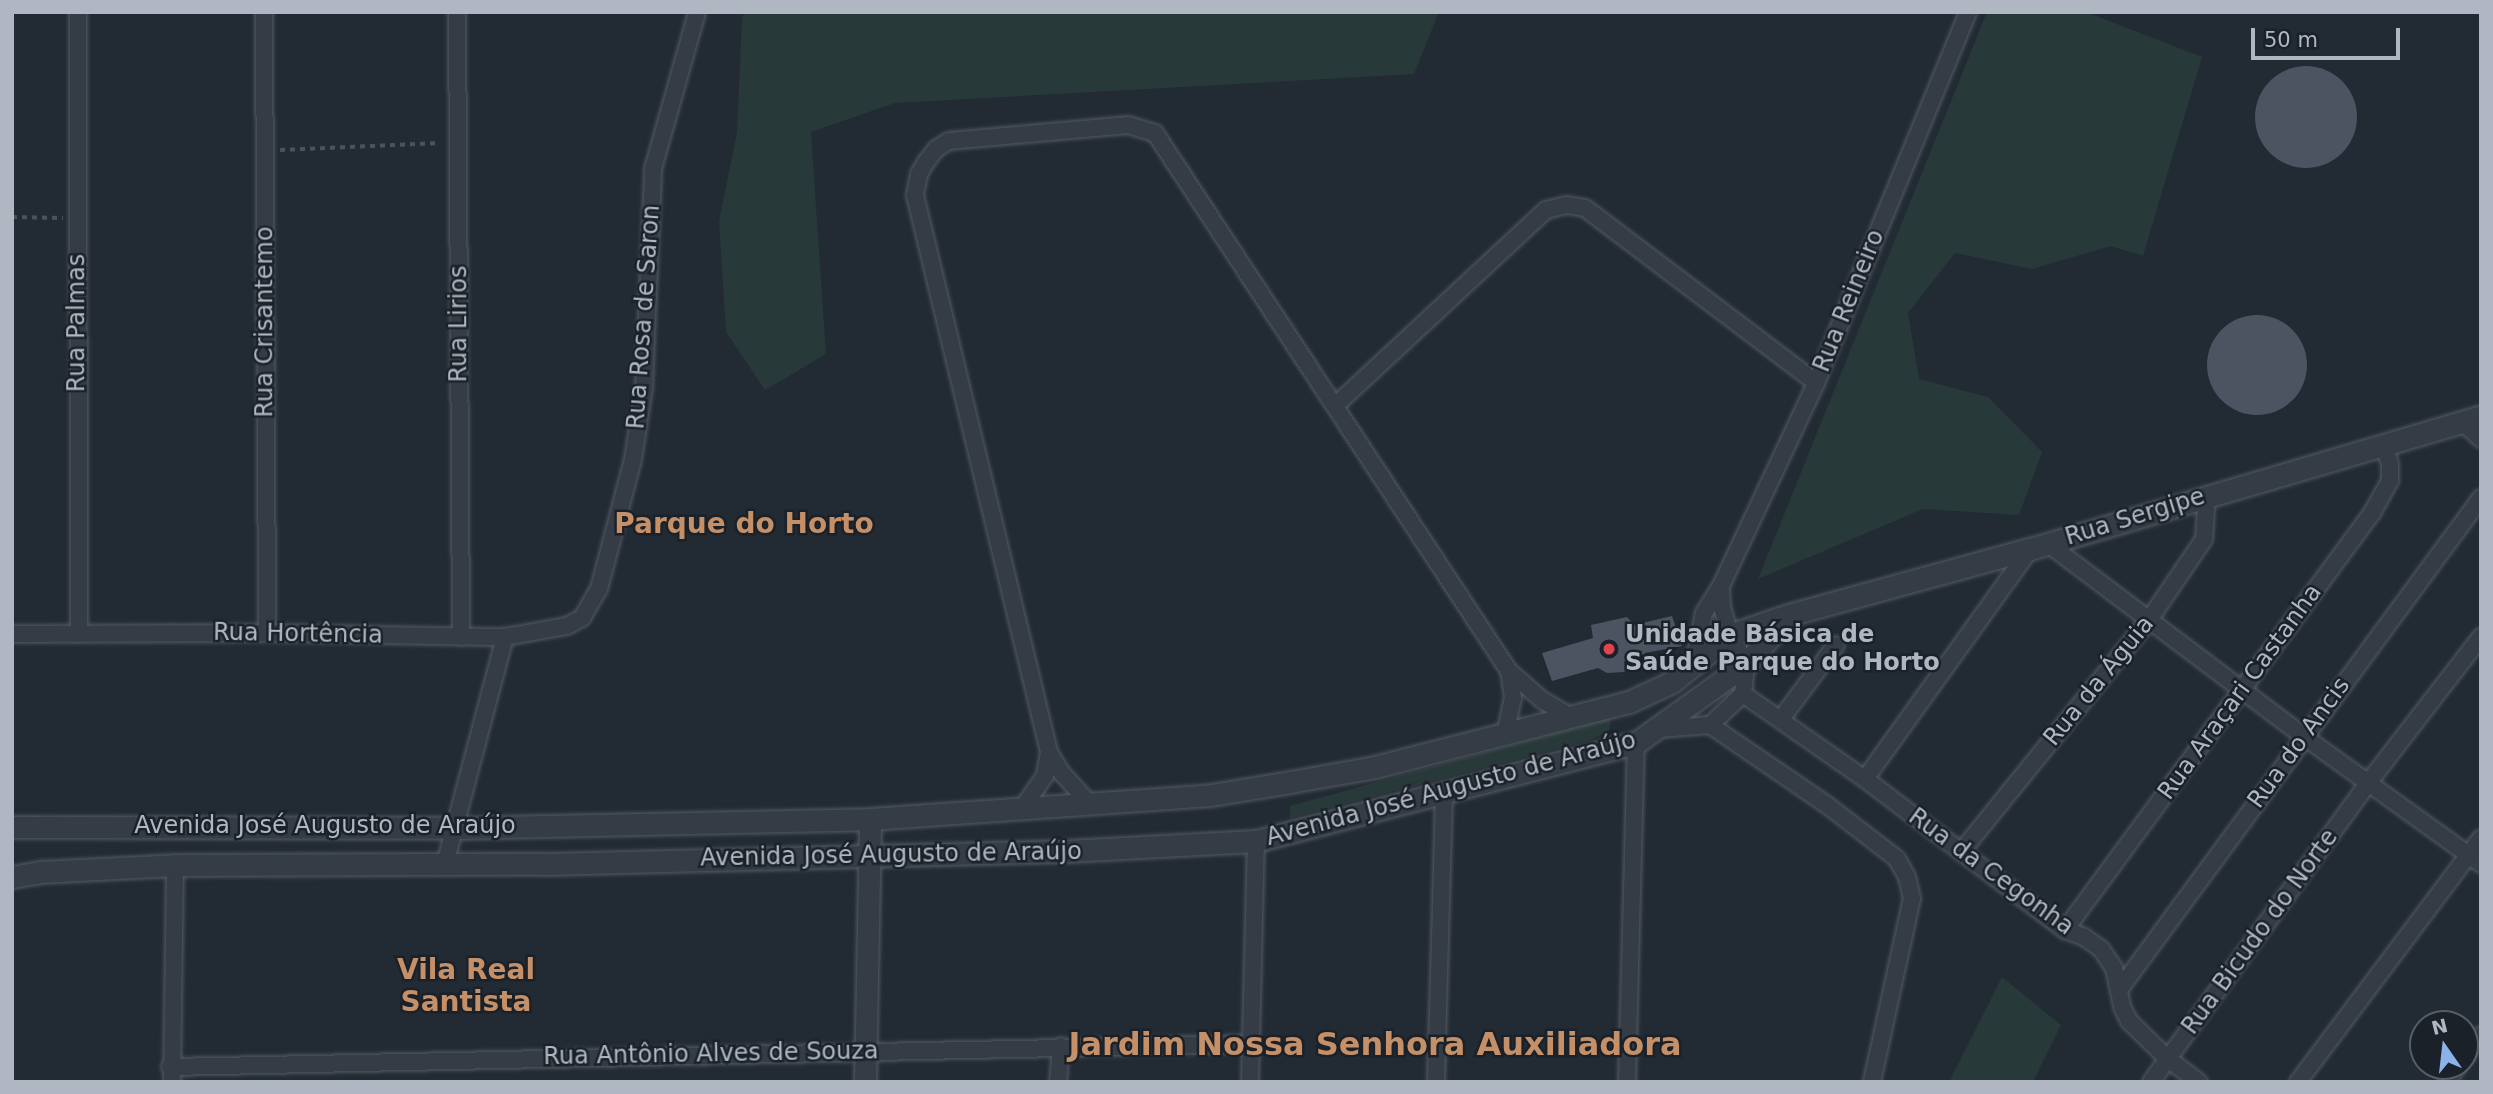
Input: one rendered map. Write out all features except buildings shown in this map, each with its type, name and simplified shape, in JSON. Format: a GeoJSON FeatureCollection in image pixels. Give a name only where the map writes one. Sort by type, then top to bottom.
{"type":"FeatureCollection","features":[{"type":"Feature","properties":{"kind":"street","name":"Rua Palmas"},"geometry":{"type":"LineString","coordinates":[[78,12],[79,634]]}},
{"type":"Feature","properties":{"kind":"street","name":"Rua Crisantemo"},"geometry":{"type":"LineString","coordinates":[[264,12],[267,633]]}},
{"type":"Feature","properties":{"kind":"street","name":"Rua Lirios"},"geometry":{"type":"LineString","coordinates":[[457,12],[461,637]]}},
{"type":"Feature","properties":{"kind":"street","name":"Rua Rosa de Saron"},"geometry":{"type":"LineString","coordinates":[[582,618],[599,589],[632,459],[644,388],[653,169],[697,12]]}},
{"type":"Feature","properties":{"kind":"street","name":"Rua Reineiro"},"geometry":{"type":"LineString","coordinates":[[1693,668],[1704,613],[1721,586],[1816,383],[1968,12]]}},
{"type":"Feature","properties":{"kind":"street"},"geometry":{"type":"LineString","coordinates":[[1088,803],[1061,772],[1049,752],[915,195],[919,174],[936,149],[949,141],[1128,125],[1155,132],[1509,671],[1542,700],[1572,717]]}},
{"type":"Feature","properties":{"kind":"street"},"geometry":{"type":"LineString","coordinates":[[1336,405],[1546,210],[1566,205],[1585,208],[1816,383]]}},
{"type":"Feature","properties":{"kind":"street"},"geometry":{"type":"LineString","coordinates":[[2471,419],[2481,439]]}},
{"type":"Feature","properties":{"kind":"street","name":"Rua Sergipe"},"geometry":{"type":"LineString","coordinates":[[1788,615],[2038,546],[2471,419]]}},
{"type":"Feature","properties":{"kind":"street","name":"Rua Araçari Castanha"},"geometry":{"type":"LineString","coordinates":[[2065,930],[2372,513],[2390,480],[2390,464],[2384,445]]}},
{"type":"Feature","properties":{"kind":"street","name":"Rua da Águia"},"geometry":{"type":"LineString","coordinates":[[1961,852],[2150,620],[2204,539],[2207,495]]}},
{"type":"Feature","properties":{"kind":"street","name":"Rua do Ancis"},"geometry":{"type":"LineString","coordinates":[[2119,989],[2481,498]]}},
{"type":"Feature","properties":{"kind":"street"},"geometry":{"type":"LineString","coordinates":[[1865,779],[2038,546],[2150,620],[2303,736],[2474,859]]}},
{"type":"Feature","properties":{"kind":"street"},"geometry":{"type":"LineString","coordinates":[[1659,729],[1710,724],[1743,694],[1746,664],[1730,635],[1722,607],[1721,586]]}},
{"type":"Feature","properties":{"kind":"street","name":"Avenida José Augusto de Araújo"},"geometry":{"type":"LineString","coordinates":[[12,827],[456,828],[870,824],[1023,807],[1211,794],[1375,767],[1629,702],[1672,682],[1693,668],[1730,635],[1788,615]]}},
{"type":"Feature","properties":{"kind":"street","name":"Avenida José Augusto de Araújo"},"geometry":{"type":"LineString","coordinates":[[12,877],[39,872],[175,865],[546,864],[1067,851],[1256,841],[1636,743],[1746,664],[1788,615]]}},
{"type":"Feature","properties":{"kind":"street","name":"Rua Hortência"},"geometry":{"type":"LineString","coordinates":[[12,634],[267,633],[505,637],[567,625],[582,618]]}},
{"type":"Feature","properties":{"kind":"street"},"geometry":{"type":"LineString","coordinates":[[445,863],[505,637]]}},
{"type":"Feature","properties":{"kind":"street","name":"Rua Bicudo do Norte"},"geometry":{"type":"LineString","coordinates":[[2151,1082],[2368,783],[2481,637]]}},
{"type":"Feature","properties":{"kind":"street"},"geometry":{"type":"LineString","coordinates":[[1781,719],[1836,645]]}},
{"type":"Feature","properties":{"kind":"street"},"geometry":{"type":"LineString","coordinates":[[1505,735],[1513,698],[1509,671]]}},
{"type":"Feature","properties":{"kind":"street","name":"Rua da Cegonha"},"geometry":{"type":"LineString","coordinates":[[1743,694],[1865,779],[2065,930],[2084,937],[2101,949],[2114,968],[2129,1021],[2168,1059],[2199,1082]]}},
{"type":"Feature","properties":{"kind":"street"},"geometry":{"type":"LineString","coordinates":[[1710,724],[1827,805],[1898,859],[1907,877],[1912,898],[1872,1082]]}},
{"type":"Feature","properties":{"kind":"street"},"geometry":{"type":"LineString","coordinates":[[1627,1082],[1636,743]]}},
{"type":"Feature","properties":{"kind":"street"},"geometry":{"type":"LineString","coordinates":[[1023,807],[1045,775],[1049,752]]}},
{"type":"Feature","properties":{"kind":"street"},"geometry":{"type":"LineString","coordinates":[[1436,1082],[1444,794]]}},
{"type":"Feature","properties":{"kind":"street"},"geometry":{"type":"LineString","coordinates":[[865,1082],[870,824]]}},
{"type":"Feature","properties":{"kind":"street"},"geometry":{"type":"LineString","coordinates":[[2298,1082],[2474,859],[2481,838]]}},
{"type":"Feature","properties":{"kind":"street"},"geometry":{"type":"LineString","coordinates":[[1250,1082],[1256,841]]}},
{"type":"Feature","properties":{"kind":"street"},"geometry":{"type":"LineString","coordinates":[[171,1074],[175,865]]}},
{"type":"Feature","properties":{"kind":"street","name":"Rua Antônio Alves de Souza"},"geometry":{"type":"LineString","coordinates":[[171,1074],[867,1050],[1251,1044]]}},
{"type":"Feature","properties":{"kind":"street"},"geometry":{"type":"LineString","coordinates":[[1059,1082],[1061,1046]]}},
{"type":"Feature","properties":{"kind":"path"},"geometry":{"type":"LineString","coordinates":[[264,151],[458,142]]}},
{"type":"Feature","properties":{"kind":"path"},"geometry":{"type":"LineString","coordinates":[[12,217],[77,218]]}},
{"type":"Feature","properties":{"kind":"shaded area"},"geometry":{"type":"Polygon","coordinates":[[[745,12],[1439,12],[1414,74],[895,103],[811,132],[826,354],[765,390],[726,332],[719,221],[737,132],[742,18],[745,12]]]}},
{"type":"Feature","properties":{"kind":"shaded area"},"geometry":{"type":"Polygon","coordinates":[[[1987,12],[2086,12],[2202,57],[2143,256],[2111,246],[2032,269],[1955,253],[1908,313],[1919,379],[1988,397],[2042,452],[2019,515],[1923,509],[1758,579],[1987,12]]]}},
{"type":"Feature","properties":{"kind":"shaded area"},"geometry":{"type":"Polygon","coordinates":[[[1612,717],[1609,731],[1590,740],[1290,818],[1290,806],[1612,717]]]}},
{"type":"Feature","properties":{"kind":"shaded area"},"geometry":{"type":"Polygon","coordinates":[[[2002,977],[2061,1025],[2033,1082],[1949,1082],[2002,977]]]}},
{"type":"Feature","properties":{"kind":"place","name":"Unidade Básica de Saúde Parque do Horto"},"geometry":{"type":"Point","coordinates":[1609,649]}},
{"type":"Feature","properties":{"kind":"district","name":"Parque do Horto"},"geometry":{"type":"Point","coordinates":[744,524]}},
{"type":"Feature","properties":{"kind":"district","name":"Vila Real Santista"},"geometry":{"type":"Point","coordinates":[466,986]}},
{"type":"Feature","properties":{"kind":"district","name":"Jardim Nossa Senhora Auxiliadora"},"geometry":{"type":"Point","coordinates":[1374,1044]}}]}
